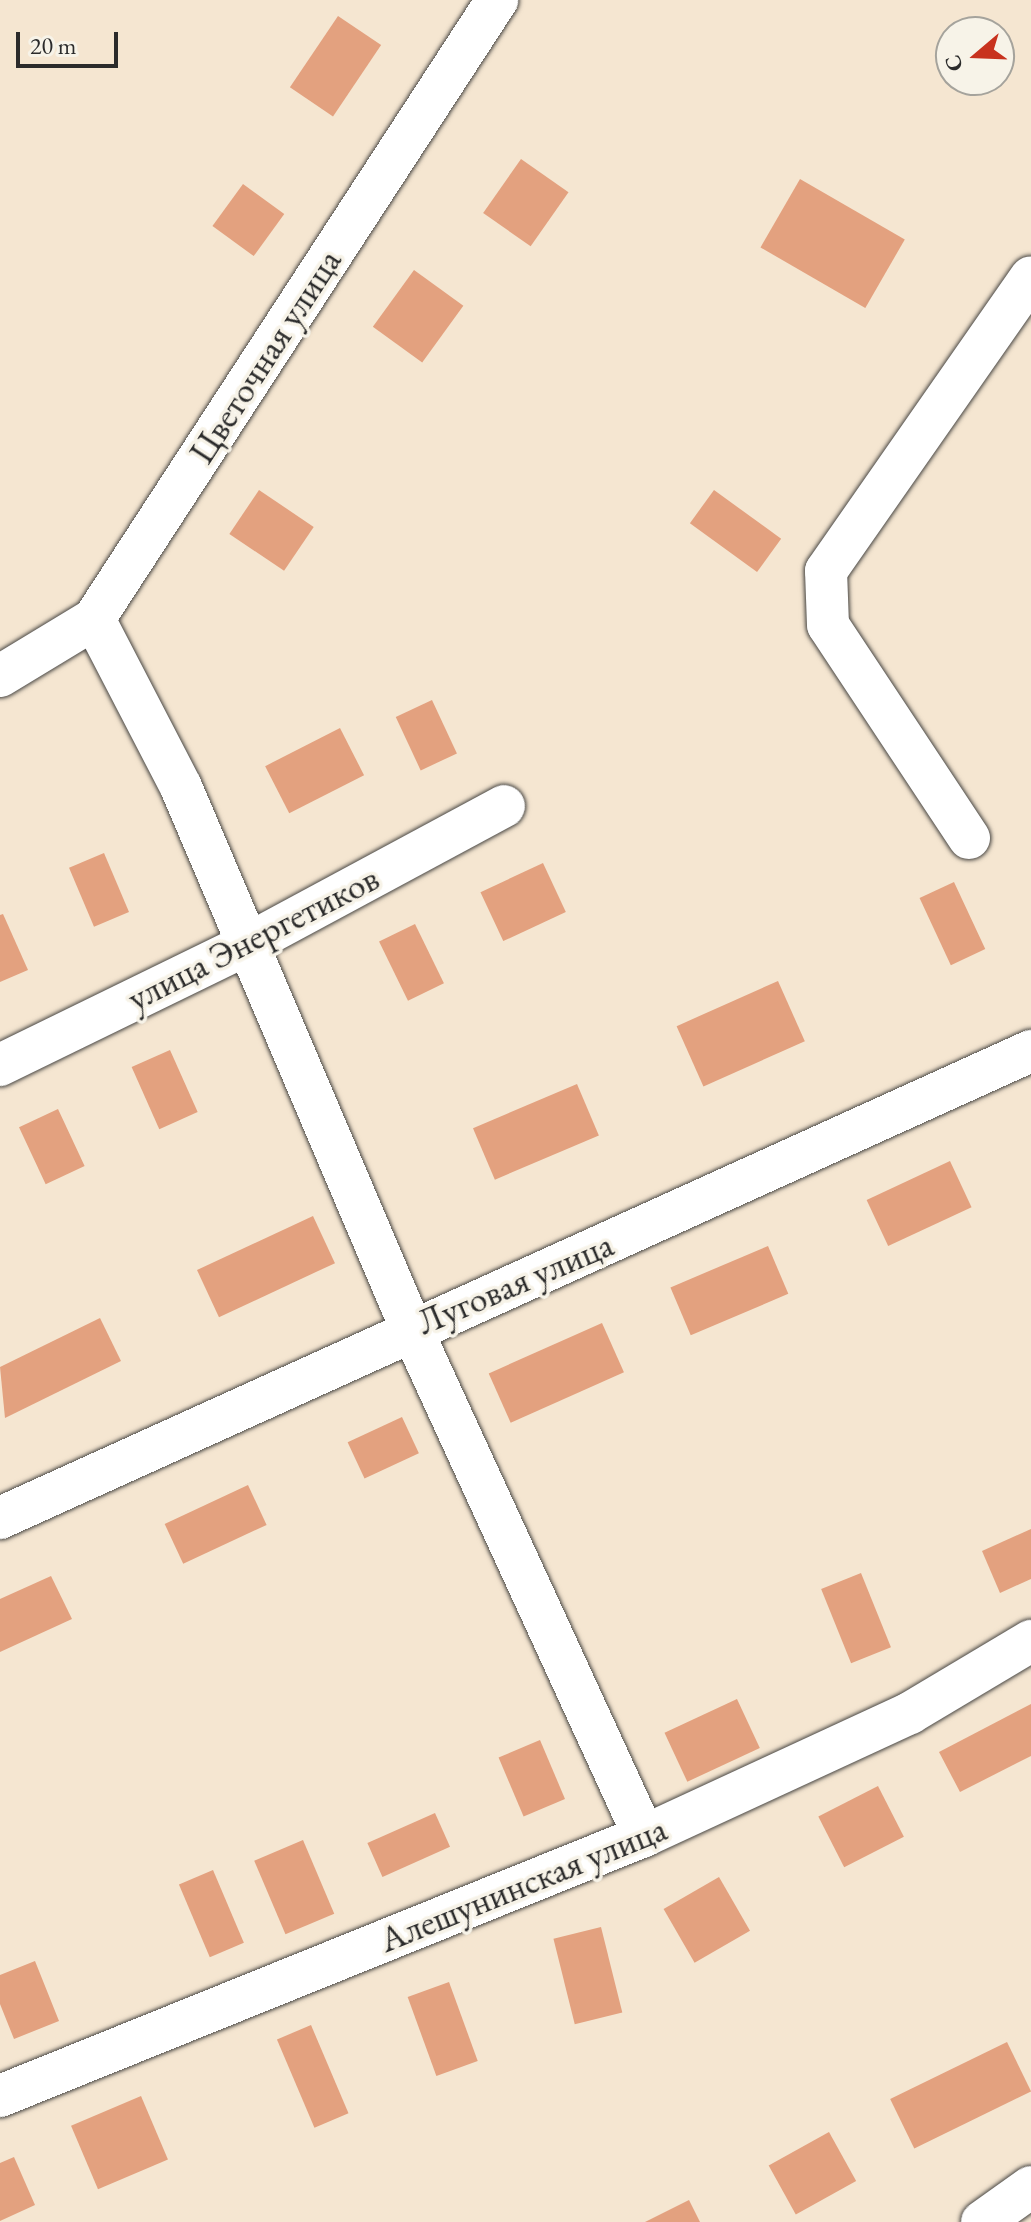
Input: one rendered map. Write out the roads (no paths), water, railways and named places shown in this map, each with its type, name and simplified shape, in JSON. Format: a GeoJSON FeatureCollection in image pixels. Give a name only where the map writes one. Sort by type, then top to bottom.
{"type":"FeatureCollection","features":[{"type":"Feature","properties":{"kind":"street","name":"Цветочная улица"},"geometry":{"type":"LineString","coordinates":[[0,676],[94,619],[497,0]]}},
{"type":"Feature","properties":{"kind":"street"},"geometry":{"type":"LineString","coordinates":[[969,838],[828,625],[826,571],[1031,277]]}},
{"type":"Feature","properties":{"kind":"street"},"geometry":{"type":"LineString","coordinates":[[94,619],[181,787],[411,1328],[644,1836]]}},
{"type":"Feature","properties":{"kind":"street","name":"улица Энергетиков"},"geometry":{"type":"LineString","coordinates":[[0,1065],[246,945],[504,806]]}},
{"type":"Feature","properties":{"kind":"street","name":"Луговая улица"},"geometry":{"type":"LineString","coordinates":[[0,1518],[411,1328],[1031,1051]]}},
{"type":"Feature","properties":{"kind":"street","name":"Алешунинская улица"},"geometry":{"type":"LineString","coordinates":[[0,2096],[644,1836],[910,1713],[1031,1641]]}},
{"type":"Feature","properties":{"kind":"street"},"geometry":{"type":"LineString","coordinates":[[982,2222],[1031,2187]]}}]}
